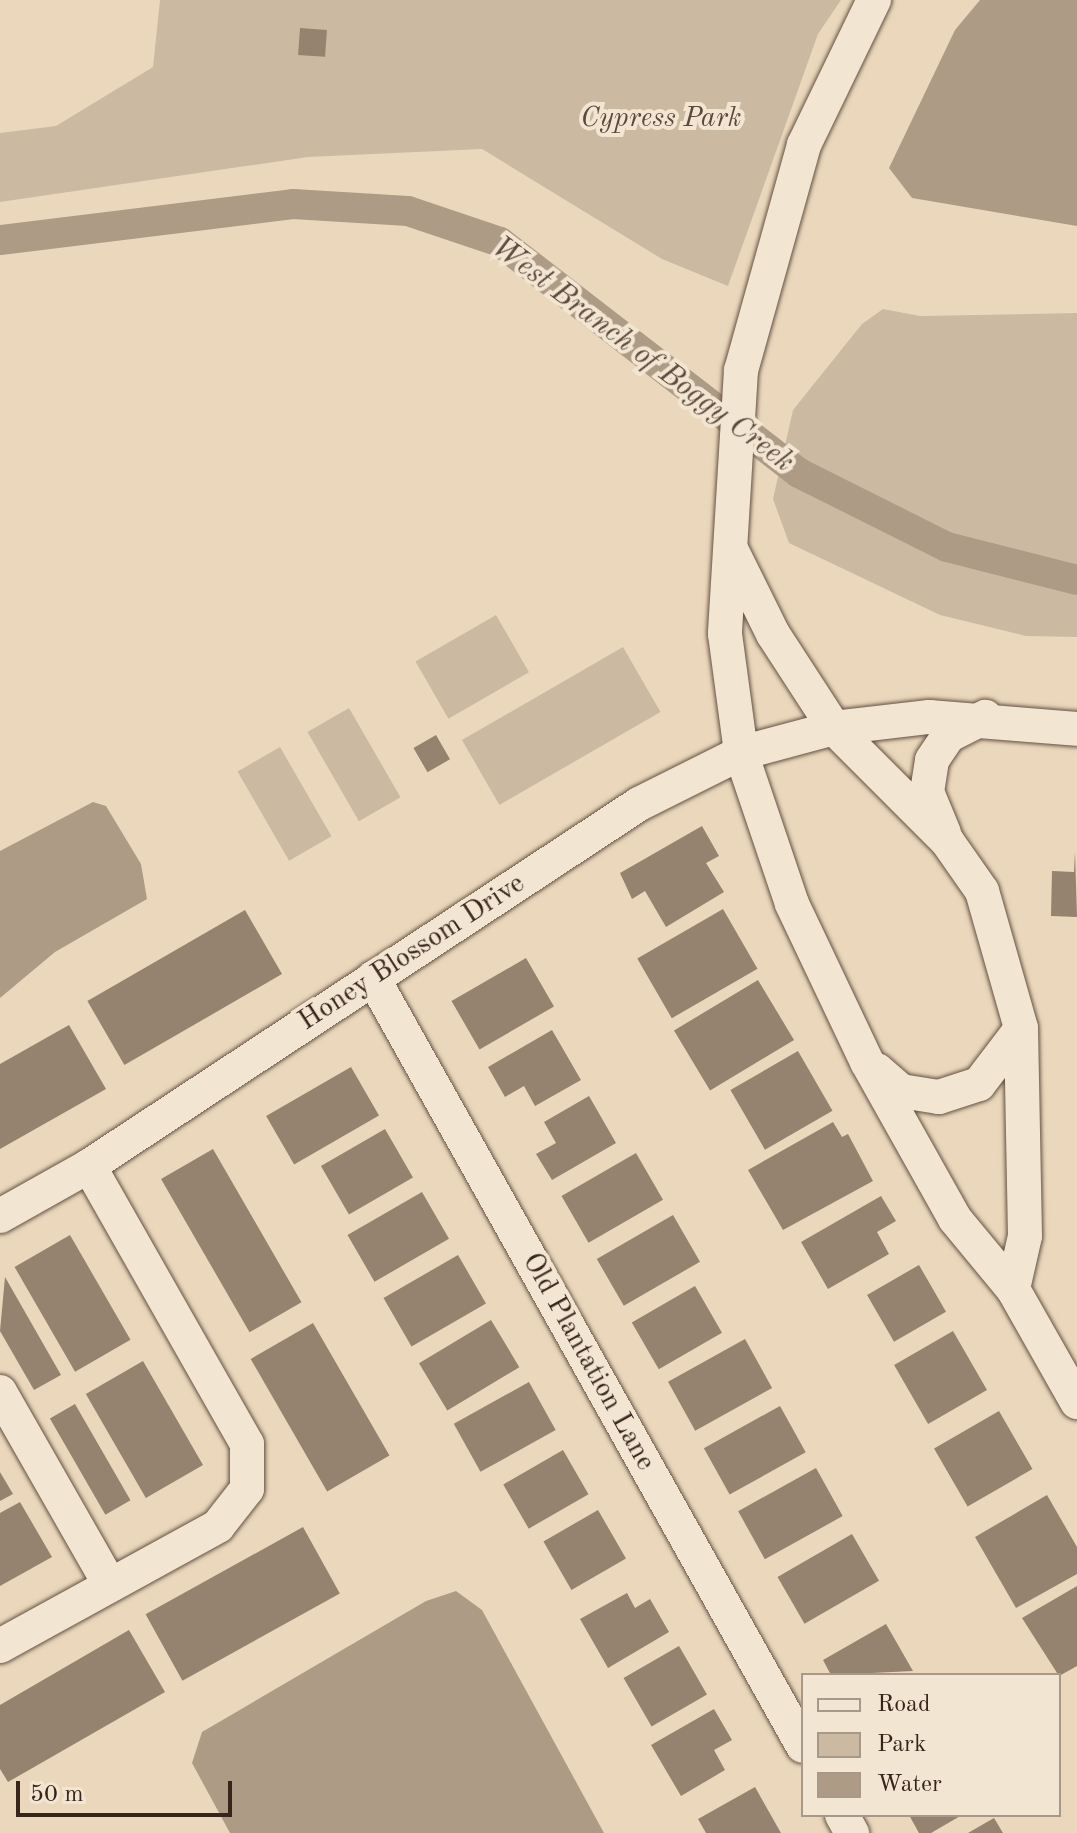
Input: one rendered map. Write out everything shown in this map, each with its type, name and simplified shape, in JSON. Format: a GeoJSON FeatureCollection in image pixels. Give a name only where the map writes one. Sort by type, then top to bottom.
{"type":"FeatureCollection","features":[{"type":"Feature","properties":{"kind":"street"},"geometry":{"type":"LineString","coordinates":[[874,0],[804,145],[741,370],[725,634],[741,753],[792,904],[867,1062],[955,1219],[1013,1289],[1077,1402]]}},
{"type":"Feature","properties":{"kind":"street"},"geometry":{"type":"LineString","coordinates":[[731,548],[773,634],[834,728],[947,841],[982,891],[1021,1028],[1025,1236],[1013,1289]]}},
{"type":"Feature","properties":{"kind":"street"},"geometry":{"type":"LineString","coordinates":[[947,841],[927,792],[932,760],[948,736],[987,717]]}},
{"type":"Feature","properties":{"kind":"street","name":"Honey Blossom Drive"},"geometry":{"type":"LineString","coordinates":[[0,1216],[89,1166],[639,804],[741,753],[834,728],[987,717],[1077,729]]}},
{"type":"Feature","properties":{"kind":"street","name":"Old Plantation Lane"},"geometry":{"type":"LineString","coordinates":[[373,978],[801,1742]]}},
{"type":"Feature","properties":{"kind":"street"},"geometry":{"type":"LineString","coordinates":[[867,1062],[901,1091],[939,1097],[979,1084],[1021,1028]]}},
{"type":"Feature","properties":{"kind":"street"},"geometry":{"type":"LineString","coordinates":[[0,1646],[218,1526],[247,1489],[247,1444],[89,1166]]}},
{"type":"Feature","properties":{"kind":"street"},"geometry":{"type":"LineString","coordinates":[[5,1414],[110,1585]]}},
{"type":"Feature","properties":{"kind":"green space","name":"Cypress Park"},"geometry":{"type":"Polygon","coordinates":[[[160,0],[841,0],[818,34],[728,286],[662,259],[482,149],[308,157],[0,202],[0,133],[56,126],[153,67],[160,0]]]}},
{"type":"Feature","properties":{"kind":"green space"},"geometry":{"type":"Polygon","coordinates":[[[883,309],[920,316],[1077,313],[1077,637],[1026,636],[940,615],[789,543],[773,499],[793,410],[862,324],[883,309]]]}},
{"type":"Feature","properties":{"kind":"green space"},"geometry":{"type":"Polygon","coordinates":[[[496,615],[529,672],[448,719],[415,662],[496,615]]]}},
{"type":"Feature","properties":{"kind":"green space"},"geometry":{"type":"Polygon","coordinates":[[[623,647],[660,712],[499,805],[462,740],[623,647]]]}},
{"type":"Feature","properties":{"kind":"green space"},"geometry":{"type":"Polygon","coordinates":[[[349,708],[401,797],[359,821],[307,732],[349,708]]]}},
{"type":"Feature","properties":{"kind":"green space"},"geometry":{"type":"Polygon","coordinates":[[[280,747],[332,836],[289,861],[238,772],[280,747]]]}},
{"type":"Feature","properties":{"kind":"water"},"geometry":{"type":"Polygon","coordinates":[[[980,0],[1077,0],[1077,226],[912,198],[889,168],[955,30],[980,0]]]}},
{"type":"Feature","properties":{"kind":"water"},"geometry":{"type":"Polygon","coordinates":[[[93,802],[106,806],[141,864],[147,899],[55,952],[0,998],[0,851],[93,802]]]}},
{"type":"Feature","properties":{"kind":"water"},"geometry":{"type":"Polygon","coordinates":[[[456,1591],[482,1610],[604,1833],[230,1833],[192,1763],[202,1732],[426,1601],[456,1591]]]}},
{"type":"Feature","properties":{"kind":"building"},"geometry":{"type":"Polygon","coordinates":[[[300,28],[327,30],[325,57],[298,55],[300,28]]]}},
{"type":"Feature","properties":{"kind":"building"},"geometry":{"type":"Polygon","coordinates":[[[436,735],[450,759],[427,772],[413,748],[436,735]]]}},
{"type":"Feature","properties":{"kind":"building"},"geometry":{"type":"Polygon","coordinates":[[[702,826],[719,856],[706,863],[724,892],[666,927],[645,891],[632,899],[620,873],[702,826]]]}},
{"type":"Feature","properties":{"kind":"building"},"geometry":{"type":"Polygon","coordinates":[[[1075,851],[1077,917],[1051,916],[1052,871],[1074,872],[1075,851]]]}},
{"type":"Feature","properties":{"kind":"building"},"geometry":{"type":"Polygon","coordinates":[[[723,909],[758,969],[672,1018],[637,958],[723,909]]]}},
{"type":"Feature","properties":{"kind":"building"},"geometry":{"type":"Polygon","coordinates":[[[245,910],[282,974],[124,1065],[87,1001],[245,910]]]}},
{"type":"Feature","properties":{"kind":"building"},"geometry":{"type":"Polygon","coordinates":[[[526,958],[554,1006],[480,1049],[452,1001],[526,958]]]}},
{"type":"Feature","properties":{"kind":"building"},"geometry":{"type":"Polygon","coordinates":[[[758,980],[794,1040],[710,1090],[674,1030],[758,980]]]}},
{"type":"Feature","properties":{"kind":"building"},"geometry":{"type":"Polygon","coordinates":[[[69,1025],[106,1089],[0,1149],[0,1064],[69,1025]]]}},
{"type":"Feature","properties":{"kind":"building"},"geometry":{"type":"Polygon","coordinates":[[[552,1030],[581,1080],[535,1106],[524,1086],[505,1097],[488,1067],[552,1030]]]}},
{"type":"Feature","properties":{"kind":"building"},"geometry":{"type":"Polygon","coordinates":[[[798,1051],[832,1111],[765,1150],[730,1090],[798,1051]]]}},
{"type":"Feature","properties":{"kind":"building"},"geometry":{"type":"Polygon","coordinates":[[[351,1067],[379,1115],[294,1164],[266,1116],[351,1067]]]}},
{"type":"Feature","properties":{"kind":"building"},"geometry":{"type":"Polygon","coordinates":[[[589,1096],[616,1143],[552,1180],[536,1154],[556,1143],[544,1122],[589,1096]]]}},
{"type":"Feature","properties":{"kind":"building"},"geometry":{"type":"Polygon","coordinates":[[[833,1122],[842,1137],[848,1134],[873,1181],[783,1230],[748,1170],[833,1122]]]}},
{"type":"Feature","properties":{"kind":"building"},"geometry":{"type":"Polygon","coordinates":[[[385,1129],[413,1177],[349,1214],[321,1166],[385,1129]]]}},
{"type":"Feature","properties":{"kind":"building"},"geometry":{"type":"Polygon","coordinates":[[[213,1149],[302,1302],[250,1332],[161,1179],[213,1149]]]}},
{"type":"Feature","properties":{"kind":"building"},"geometry":{"type":"Polygon","coordinates":[[[636,1153],[663,1200],[589,1243],[562,1196],[636,1153]]]}},
{"type":"Feature","properties":{"kind":"building"},"geometry":{"type":"Polygon","coordinates":[[[422,1192],[449,1239],[375,1282],[348,1235],[422,1192]]]}},
{"type":"Feature","properties":{"kind":"building"},"geometry":{"type":"Polygon","coordinates":[[[881,1196],[896,1221],[877,1232],[889,1254],[828,1289],[801,1242],[881,1196]]]}},
{"type":"Feature","properties":{"kind":"building"},"geometry":{"type":"Polygon","coordinates":[[[673,1215],[700,1262],[624,1306],[597,1259],[673,1215]]]}},
{"type":"Feature","properties":{"kind":"building"},"geometry":{"type":"Polygon","coordinates":[[[70,1235],[130,1340],[75,1372],[15,1267],[70,1235]]]}},
{"type":"Feature","properties":{"kind":"building"},"geometry":{"type":"Polygon","coordinates":[[[458,1255],[486,1303],[412,1346],[384,1298],[458,1255]]]}},
{"type":"Feature","properties":{"kind":"building"},"geometry":{"type":"Polygon","coordinates":[[[919,1265],[946,1312],[894,1342],[867,1295],[919,1265]]]}},
{"type":"Feature","properties":{"kind":"building"},"geometry":{"type":"Polygon","coordinates":[[[5,1277],[61,1375],[34,1390],[0,1331],[5,1277]]]}},
{"type":"Feature","properties":{"kind":"building"},"geometry":{"type":"Polygon","coordinates":[[[695,1286],[722,1333],[659,1369],[632,1322],[695,1286]]]}},
{"type":"Feature","properties":{"kind":"building"},"geometry":{"type":"Polygon","coordinates":[[[491,1320],[519,1367],[447,1410],[419,1363],[491,1320]]]}},
{"type":"Feature","properties":{"kind":"building"},"geometry":{"type":"Polygon","coordinates":[[[313,1323],[390,1456],[327,1492],[251,1359],[313,1323]]]}},
{"type":"Feature","properties":{"kind":"building"},"geometry":{"type":"Polygon","coordinates":[[[953,1331],[987,1390],[928,1424],[894,1365],[953,1331]]]}},
{"type":"Feature","properties":{"kind":"building"},"geometry":{"type":"Polygon","coordinates":[[[745,1339],[772,1388],[695,1431],[668,1382],[745,1339]]]}},
{"type":"Feature","properties":{"kind":"building"},"geometry":{"type":"Polygon","coordinates":[[[143,1361],[203,1465],[146,1498],[86,1394],[143,1361]]]}},
{"type":"Feature","properties":{"kind":"building"},"geometry":{"type":"Polygon","coordinates":[[[529,1382],[556,1430],[480,1472],[454,1424],[529,1382]]]}},
{"type":"Feature","properties":{"kind":"building"},"geometry":{"type":"Polygon","coordinates":[[[75,1404],[130,1500],[105,1515],[50,1418],[75,1404]]]}},
{"type":"Feature","properties":{"kind":"building"},"geometry":{"type":"Polygon","coordinates":[[[780,1406],[806,1452],[730,1495],[704,1448],[780,1406]]]}},
{"type":"Feature","properties":{"kind":"building"},"geometry":{"type":"Polygon","coordinates":[[[999,1411],[1032,1469],[968,1507],[934,1448],[999,1411]]]}},
{"type":"Feature","properties":{"kind":"building"},"geometry":{"type":"Polygon","coordinates":[[[563,1450],[588,1494],[529,1529],[503,1484],[563,1450]]]}},
{"type":"Feature","properties":{"kind":"building"},"geometry":{"type":"Polygon","coordinates":[[[816,1468],[843,1516],[765,1559],[738,1511],[816,1468]]]}},
{"type":"Feature","properties":{"kind":"building"},"geometry":{"type":"Polygon","coordinates":[[[0,1472],[13,1494],[0,1501],[0,1472]]]}},
{"type":"Feature","properties":{"kind":"building"},"geometry":{"type":"Polygon","coordinates":[[[1047,1495],[1077,1547],[1077,1574],[1016,1608],[975,1537],[1047,1495]]]}},
{"type":"Feature","properties":{"kind":"building"},"geometry":{"type":"Polygon","coordinates":[[[20,1502],[52,1557],[0,1586],[0,1513],[20,1502]]]}},
{"type":"Feature","properties":{"kind":"building"},"geometry":{"type":"Polygon","coordinates":[[[598,1510],[626,1558],[571,1590],[543,1542],[598,1510]]]}},
{"type":"Feature","properties":{"kind":"building"},"geometry":{"type":"Polygon","coordinates":[[[303,1527],[340,1593],[182,1681],[146,1614],[303,1527]]]}},
{"type":"Feature","properties":{"kind":"building"},"geometry":{"type":"Polygon","coordinates":[[[852,1534],[879,1581],[805,1624],[778,1577],[852,1534]]]}},
{"type":"Feature","properties":{"kind":"building"},"geometry":{"type":"Polygon","coordinates":[[[1077,1586],[1077,1666],[1061,1675],[1057,1673],[1022,1618],[1077,1586]]]}},
{"type":"Feature","properties":{"kind":"building"},"geometry":{"type":"Polygon","coordinates":[[[627,1593],[635,1608],[650,1599],[669,1632],[608,1668],[580,1619],[627,1593]]]}},
{"type":"Feature","properties":{"kind":"building"},"geometry":{"type":"Polygon","coordinates":[[[886,1624],[913,1671],[830,1673],[823,1660],[886,1624]]]}},
{"type":"Feature","properties":{"kind":"building"},"geometry":{"type":"Polygon","coordinates":[[[129,1630],[165,1692],[8,1782],[0,1769],[0,1705],[129,1630]]]}},
{"type":"Feature","properties":{"kind":"building"},"geometry":{"type":"Polygon","coordinates":[[[679,1646],[707,1694],[652,1726],[624,1678],[679,1646]]]}},
{"type":"Feature","properties":{"kind":"building"},"geometry":{"type":"Polygon","coordinates":[[[714,1709],[732,1740],[714,1750],[725,1770],[681,1796],[651,1745],[714,1709]]]}},
{"type":"Feature","properties":{"kind":"building"},"geometry":{"type":"Polygon","coordinates":[[[755,1787],[781,1833],[706,1833],[698,1819],[755,1787]]]}},
{"type":"Feature","properties":{"kind":"building"},"geometry":{"type":"Polygon","coordinates":[[[910,1817],[959,1817],[931,1833],[919,1833],[910,1817]]]}},
{"type":"Feature","properties":{"kind":"building"},"geometry":{"type":"Polygon","coordinates":[[[994,1818],[1003,1833],[968,1833],[994,1818]]]}},
{"type":"Feature","properties":{"kind":"waterway","name":"West Branch of Boggy Creek"},"geometry":{"type":"LineString","coordinates":[[0,240],[293,204],[408,211],[500,242],[799,473],[947,547],[1077,580]]}}]}
